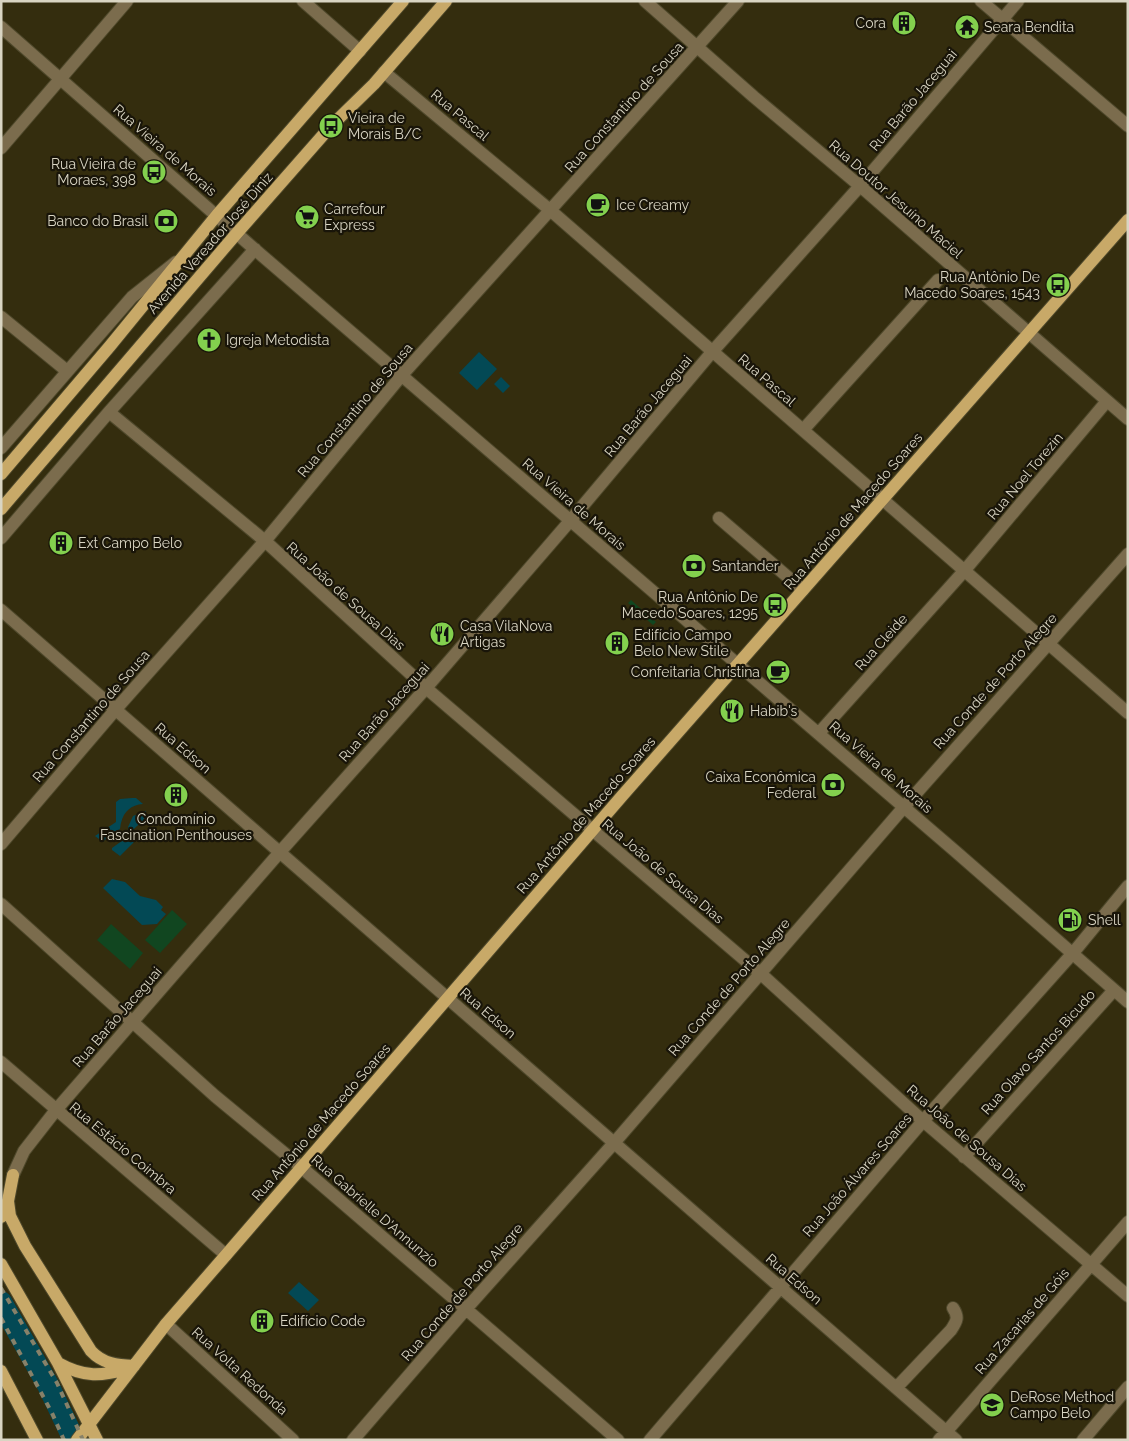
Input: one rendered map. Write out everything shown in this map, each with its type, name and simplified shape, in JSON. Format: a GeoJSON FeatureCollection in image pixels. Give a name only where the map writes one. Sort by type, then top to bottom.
{"type":"FeatureCollection","features":[{"type":"Feature","properties":{"kind":"main road","name":"Avenida Vereador José Diniz"},"geometry":{"type":"LineString","coordinates":[[1,474],[110,346],[216,215],[403,1]]}},
{"type":"Feature","properties":{"kind":"main road","name":"Avenida Vereador José Diniz"},"geometry":{"type":"LineString","coordinates":[[1,509],[237,233],[331,126],[384,72],[446,1]]}},
{"type":"Feature","properties":{"kind":"main road","name":"Rua Antônio de Macedo Soares"},"geometry":{"type":"LineString","coordinates":[[83,1432],[166,1324],[592,830],[1128,220]]}},
{"type":"Feature","properties":{"kind":"main road"},"geometry":{"type":"LineString","coordinates":[[7,1177],[10,1216],[25,1246],[91,1351],[106,1362],[133,1368]]}},
{"type":"Feature","properties":{"kind":"main road"},"geometry":{"type":"LineString","coordinates":[[1,1217],[8,1201]]}},
{"type":"Feature","properties":{"kind":"main road"},"geometry":{"type":"LineString","coordinates":[[1,1264],[58,1362],[83,1432],[97,1440]]}},
{"type":"Feature","properties":{"kind":"main road"},"geometry":{"type":"LineString","coordinates":[[58,1362],[82,1374],[100,1376],[133,1368]]}},
{"type":"Feature","properties":{"kind":"main road"},"geometry":{"type":"LineString","coordinates":[[1,1371],[37,1440]]}},
{"type":"Feature","properties":{"kind":"street"},"geometry":{"type":"LineString","coordinates":[[1,148],[127,1]]}},
{"type":"Feature","properties":{"kind":"street"},"geometry":{"type":"LineString","coordinates":[[303,1],[360,51]]}},
{"type":"Feature","properties":{"kind":"street","name":"Rua Doutor Jesuíno Maciel"},"geometry":{"type":"LineString","coordinates":[[645,1],[1128,420]]}},
{"type":"Feature","properties":{"kind":"street","name":"Rua Constantino de Sousa"},"geometry":{"type":"LineString","coordinates":[[1,844],[264,541],[402,375],[698,48],[738,1]]}},
{"type":"Feature","properties":{"kind":"street"},"geometry":{"type":"LineString","coordinates":[[981,1],[1128,126]]}},
{"type":"Feature","properties":{"kind":"street","name":"Rua Barão Jaceguai"},"geometry":{"type":"LineString","coordinates":[[7,1177],[56,1110],[570,522],[712,352],[860,186],[1018,1]]}},
{"type":"Feature","properties":{"kind":"street","name":"Rua Vieira de Morais"},"geometry":{"type":"LineString","coordinates":[[1,27],[570,522],[819,733],[1128,1002]]}},
{"type":"Feature","properties":{"kind":"street","name":"Rua Pascal"},"geometry":{"type":"LineString","coordinates":[[384,72],[550,210],[1049,643],[1125,706]]}},
{"type":"Feature","properties":{"kind":"street"},"geometry":{"type":"LineString","coordinates":[[1,538],[109,412],[255,249]]}},
{"type":"Feature","properties":{"kind":"street","name":"Avenida Vereador José Diniz"},"geometry":{"type":"LineString","coordinates":[[1,448],[132,297],[180,259]]}},
{"type":"Feature","properties":{"kind":"street"},"geometry":{"type":"LineString","coordinates":[[803,430],[938,280]]}},
{"type":"Feature","properties":{"kind":"street"},"geometry":{"type":"LineString","coordinates":[[1,317],[67,371]]}},
{"type":"Feature","properties":{"kind":"street","name":"Rua Noel Torezin"},"geometry":{"type":"LineString","coordinates":[[965,570],[1107,401]]}},
{"type":"Feature","properties":{"kind":"street","name":"Rua João de Sousa Dias"},"geometry":{"type":"LineString","coordinates":[[109,412],[264,541],[426,688],[760,973],[964,1157],[1128,1296]]}},
{"type":"Feature","properties":{"kind":"street"},"geometry":{"type":"LineString","coordinates":[[719,518],[803,590]]}},
{"type":"Feature","properties":{"kind":"street","name":"Rua Conde de Porto Alegre"},"geometry":{"type":"LineString","coordinates":[[353,1440],[466,1309],[614,1143],[904,807],[1128,554]]}},
{"type":"Feature","properties":{"kind":"street","name":"Rua Cleide"},"geometry":{"type":"LineString","coordinates":[[819,733],[965,570]]}},
{"type":"Feature","properties":{"kind":"street","name":"Rua Edson"},"geometry":{"type":"LineString","coordinates":[[1,610],[896,1388],[947,1437]]}},
{"type":"Feature","properties":{"kind":"street","name":"Rua João Álvares Soares"},"geometry":{"type":"LineString","coordinates":[[650,1440],[923,1121],[1073,953],[1128,886]]}},
{"type":"Feature","properties":{"kind":"street","name":"Rua Gabrielle D'Annunzio"},"geometry":{"type":"LineString","coordinates":[[1,904],[215,1096],[302,1167],[618,1440]]}},
{"type":"Feature","properties":{"kind":"street","name":"Rua Olavo Santos Bicudo"},"geometry":{"type":"LineString","coordinates":[[964,1157],[1114,990]]}},
{"type":"Feature","properties":{"kind":"street","name":"Rua Estácio Coimbra"},"geometry":{"type":"LineString","coordinates":[[1,1062],[226,1255]]}},
{"type":"Feature","properties":{"kind":"street","name":"Rua Zacarias de Góis"},"geometry":{"type":"LineString","coordinates":[[947,1437],[1128,1222]]}},
{"type":"Feature","properties":{"kind":"street"},"geometry":{"type":"LineString","coordinates":[[896,1388],[951,1330],[958,1318],[953,1308]]}},
{"type":"Feature","properties":{"kind":"street","name":"Rua Volta Redonda"},"geometry":{"type":"LineString","coordinates":[[166,1324],[293,1440]]}},
{"type":"Feature","properties":{"kind":"street"},"geometry":{"type":"LineString","coordinates":[[1083,1440],[1128,1387]]}},
{"type":"Feature","properties":{"kind":"green space"},"geometry":{"type":"Polygon","coordinates":[[[631,600],[656,622],[653,625],[628,603],[631,600]]]}},
{"type":"Feature","properties":{"kind":"green space"},"geometry":{"type":"Polygon","coordinates":[[[172,910],[187,924],[160,953],[145,940],[172,910]]]}},
{"type":"Feature","properties":{"kind":"green space"},"geometry":{"type":"Polygon","coordinates":[[[111,924],[143,953],[130,969],[97,940],[111,924]]]}},
{"type":"Feature","properties":{"kind":"water"},"geometry":{"type":"Polygon","coordinates":[[[479,352],[497,369],[477,390],[459,373],[479,352]]]}},
{"type":"Feature","properties":{"kind":"water"},"geometry":{"type":"Polygon","coordinates":[[[501,377],[510,386],[503,393],[494,384],[501,377]]]}},
{"type":"Feature","properties":{"kind":"water"},"geometry":{"type":"Polygon","coordinates":[[[136,798],[143,804],[132,807],[126,812],[119,830],[115,834],[106,838],[103,842],[95,836],[116,822],[116,802],[120,799],[136,798]]]}},
{"type":"Feature","properties":{"kind":"water"},"geometry":{"type":"Polygon","coordinates":[[[146,811],[144,820],[133,830],[134,842],[120,856],[112,848],[128,835],[128,827],[133,816],[146,811]]]}},
{"type":"Feature","properties":{"kind":"water"},"geometry":{"type":"Polygon","coordinates":[[[112,879],[125,882],[140,896],[156,900],[163,907],[161,910],[166,914],[157,924],[142,925],[103,888],[112,879]]]}},
{"type":"Feature","properties":{"kind":"water"},"geometry":{"type":"Polygon","coordinates":[[[299,1282],[319,1300],[308,1311],[288,1293],[299,1282]]]}},
{"type":"Feature","properties":{"kind":"waterway"},"geometry":{"type":"LineString","coordinates":[[1,1302],[48,1385],[74,1440]]}},
{"type":"Feature","properties":{"kind":"railway"},"geometry":{"type":"LineString","coordinates":[[1,1288],[57,1383],[83,1440]]}},
{"type":"Feature","properties":{"kind":"railway"},"geometry":{"type":"LineString","coordinates":[[1,1318],[52,1413],[64,1440]]}},
{"type":"Feature","properties":{"kind":"place","name":"Cora"},"geometry":{"type":"Point","coordinates":[904,23]}},
{"type":"Feature","properties":{"kind":"place","name":"Seara Bendita"},"geometry":{"type":"Point","coordinates":[967,27]}},
{"type":"Feature","properties":{"kind":"place","name":"Vieira de Morais B/C"},"geometry":{"type":"Point","coordinates":[331,126]}},
{"type":"Feature","properties":{"kind":"place","name":"Rua Vieira de Moraes, 398"},"geometry":{"type":"Point","coordinates":[154,172]}},
{"type":"Feature","properties":{"kind":"place","name":"Ice Creamy"},"geometry":{"type":"Point","coordinates":[598,205]}},
{"type":"Feature","properties":{"kind":"place","name":"Carrefour Express"},"geometry":{"type":"Point","coordinates":[307,217]}},
{"type":"Feature","properties":{"kind":"place","name":"Banco do Brasil"},"geometry":{"type":"Point","coordinates":[166,221]}},
{"type":"Feature","properties":{"kind":"place","name":"Rua Antônio De Macedo Soares, 1543"},"geometry":{"type":"Point","coordinates":[1058,285]}},
{"type":"Feature","properties":{"kind":"place","name":"Igreja Metodista"},"geometry":{"type":"Point","coordinates":[209,340]}},
{"type":"Feature","properties":{"kind":"place","name":"Ext Campo Belo"},"geometry":{"type":"Point","coordinates":[61,543]}},
{"type":"Feature","properties":{"kind":"place","name":"Santander"},"geometry":{"type":"Point","coordinates":[694,566]}},
{"type":"Feature","properties":{"kind":"place","name":"Rua Antônio De Macedo Soares, 1295"},"geometry":{"type":"Point","coordinates":[775,605]}},
{"type":"Feature","properties":{"kind":"place","name":"Casa VilaNova Artigas"},"geometry":{"type":"Point","coordinates":[442,634]}},
{"type":"Feature","properties":{"kind":"place","name":"Edifício Campo Belo New Stile"},"geometry":{"type":"Point","coordinates":[617,643]}},
{"type":"Feature","properties":{"kind":"place","name":"Confeitaria Christina"},"geometry":{"type":"Point","coordinates":[778,672]}},
{"type":"Feature","properties":{"kind":"place","name":"Habib's"},"geometry":{"type":"Point","coordinates":[732,711]}},
{"type":"Feature","properties":{"kind":"place","name":"Caixa Econômica Federal"},"geometry":{"type":"Point","coordinates":[833,785]}},
{"type":"Feature","properties":{"kind":"place","name":"Condomínio Fascination Penthouses"},"geometry":{"type":"Point","coordinates":[176,795]}},
{"type":"Feature","properties":{"kind":"place","name":"Shell"},"geometry":{"type":"Point","coordinates":[1070,920]}},
{"type":"Feature","properties":{"kind":"place","name":"Edifício Code"},"geometry":{"type":"Point","coordinates":[262,1321]}},
{"type":"Feature","properties":{"kind":"place","name":"DeRose Method Campo Belo"},"geometry":{"type":"Point","coordinates":[992,1405]}}]}
